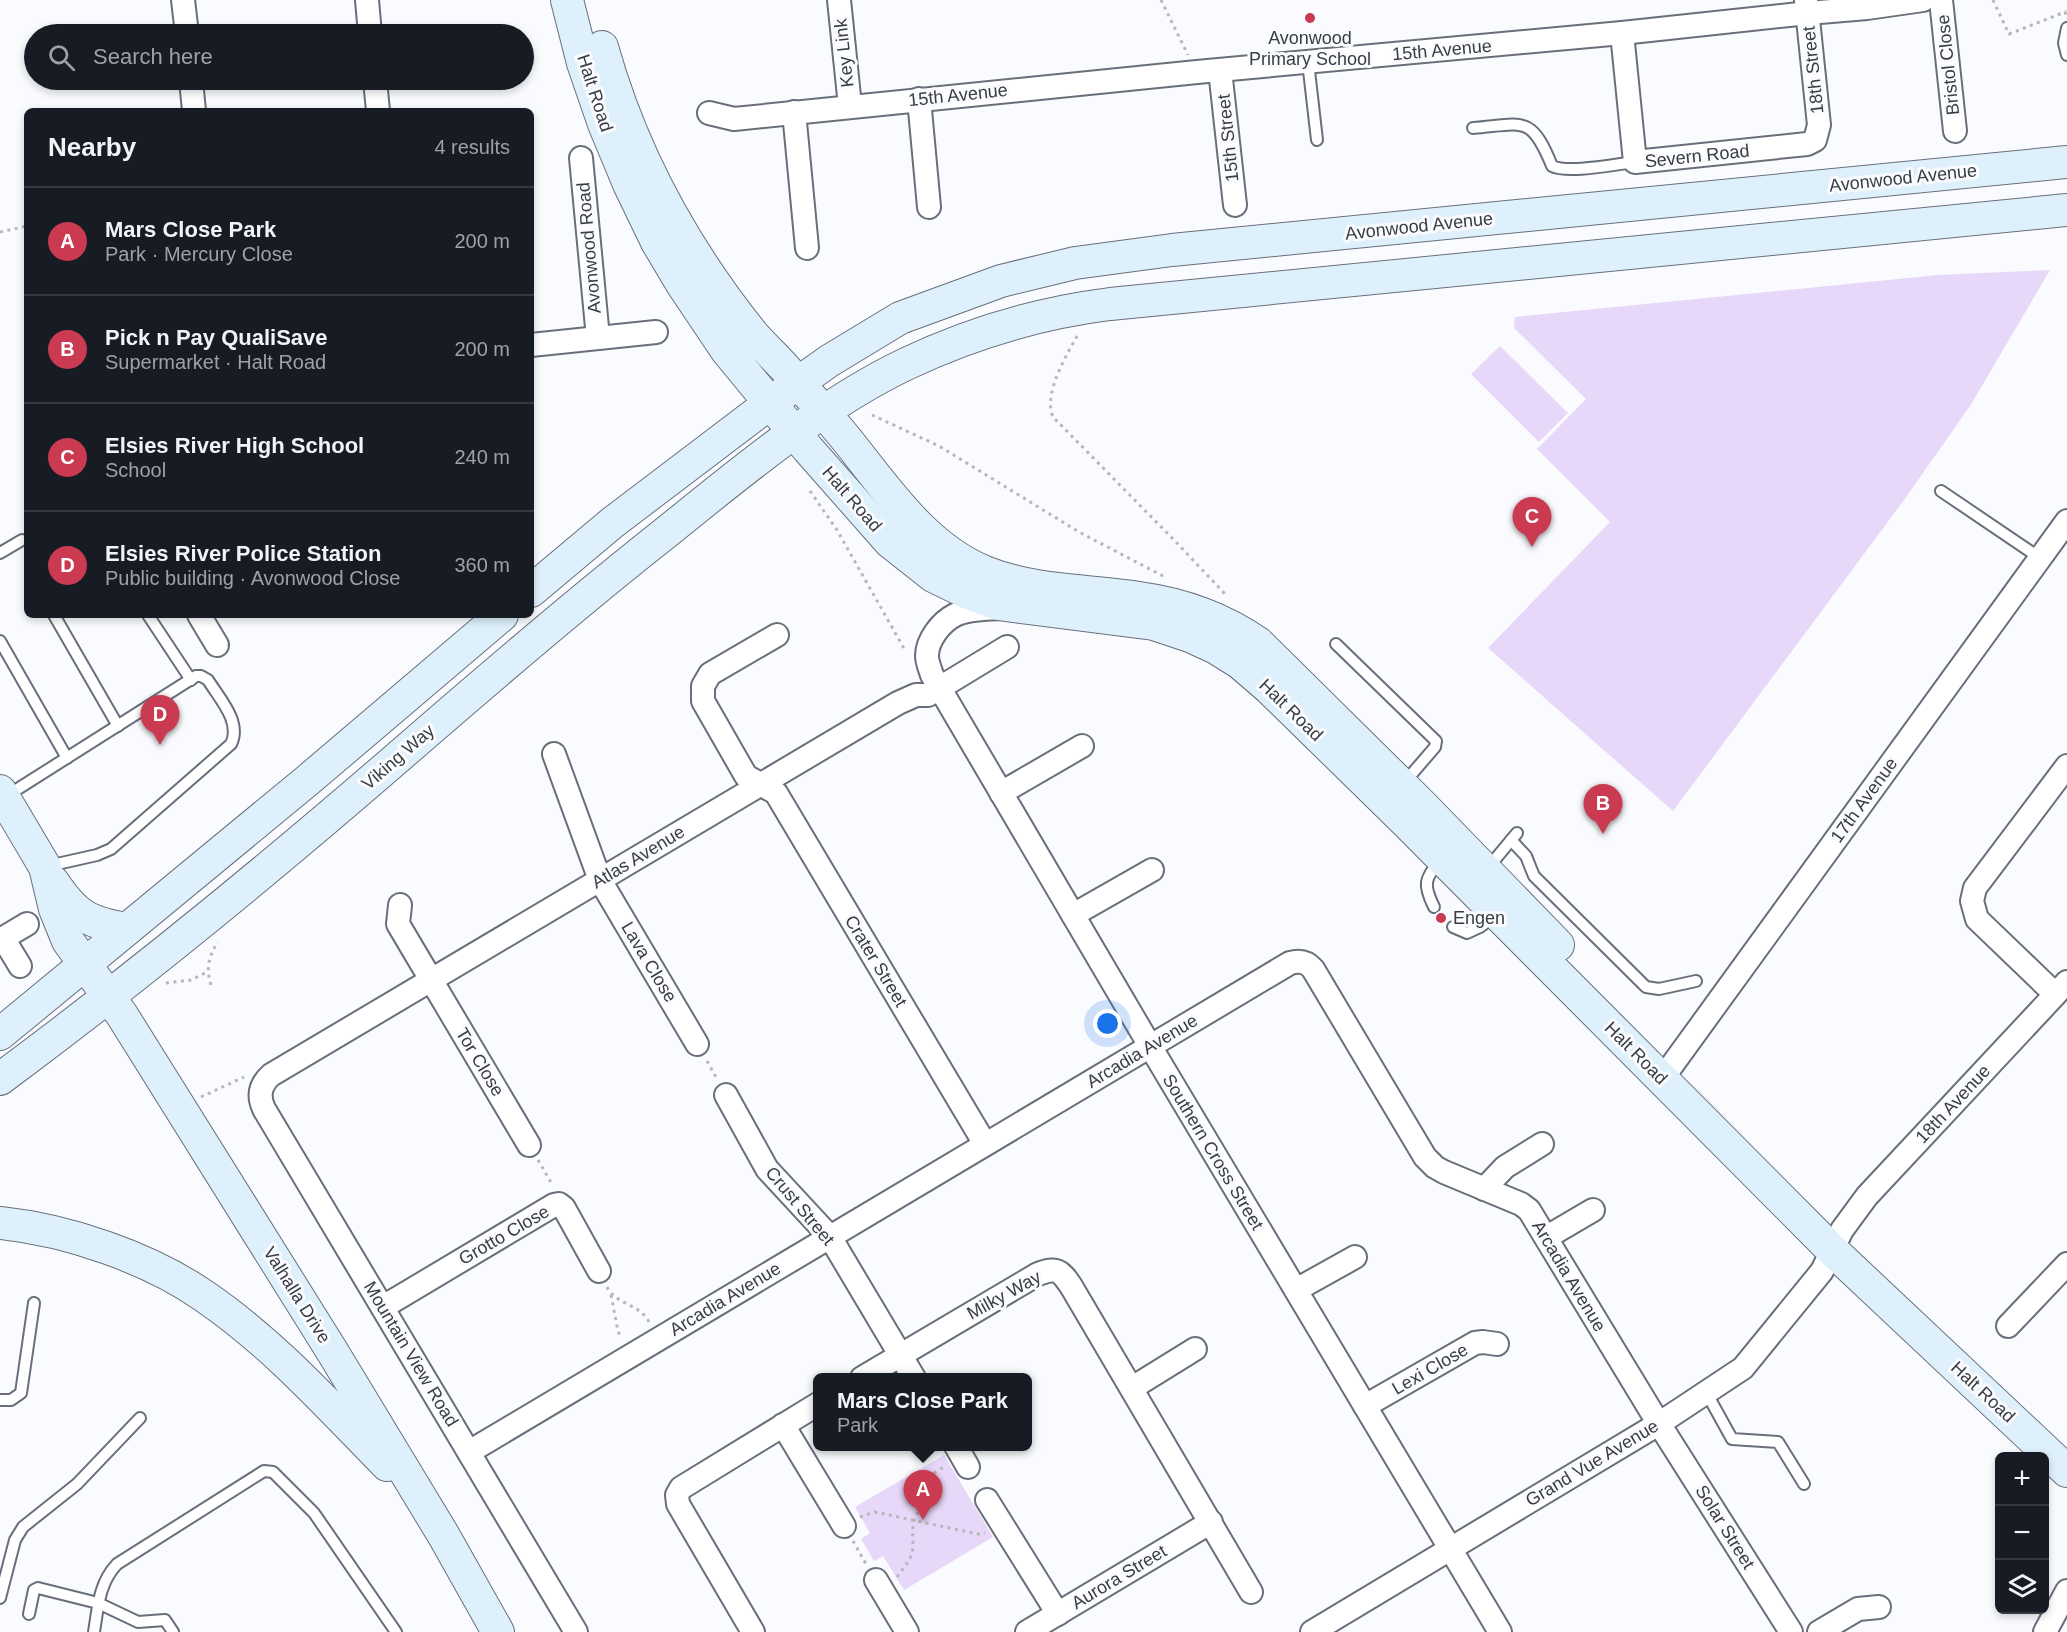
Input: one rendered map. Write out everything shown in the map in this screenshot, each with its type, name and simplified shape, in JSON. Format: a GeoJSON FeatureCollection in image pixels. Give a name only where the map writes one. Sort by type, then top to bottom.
{"type":"FeatureCollection","features":[{"type":"Feature","properties":{"kind":"main road","name":"Halt Road"},"geometry":{"type":"LineString","coordinates":[[567,0],[604,124],[657,242],[682,284],[727,351],[890,542],[933,576],[998,604],[1154,624],[1190,636],[1240,663],[1269,687],[1497,915],[1668,1070]]}},
{"type":"Feature","properties":{"kind":"main road","name":"Halt Road"},"geometry":{"type":"LineString","coordinates":[[590,0],[602,51],[626,120],[670,214],[736,313],[824,412],[922,530],[965,562],[984,572],[1028,585],[1171,604],[1213,616],[1258,643],[1402,785],[1668,1070],[2067,1471]]}},
{"type":"Feature","properties":{"kind":"main road","name":"Avonwood Avenue"},"geometry":{"type":"LineString","coordinates":[[770,403],[867,336],[900,318],[1001,281],[1075,263],[1172,250],[2067,162]]}},
{"type":"Feature","properties":{"kind":"main road"},"geometry":{"type":"LineString","coordinates":[[824,412],[878,378],[936,351],[1008,324],[1076,308],[2067,210]]}},
{"type":"Feature","properties":{"kind":"main road"},"geometry":{"type":"LineString","coordinates":[[534,588],[612,523],[770,403]]}},
{"type":"Feature","properties":{"kind":"main road","name":"Viking Way"},"geometry":{"type":"LineString","coordinates":[[0,1079],[85,1016],[341,806],[487,680],[743,470],[824,412]]}},
{"type":"Feature","properties":{"kind":"main road"},"geometry":{"type":"LineString","coordinates":[[0,1034],[498,618]]}},
{"type":"Feature","properties":{"kind":"main road"},"geometry":{"type":"LineString","coordinates":[[2,794],[47,872],[80,915],[92,922],[128,929]]}},
{"type":"Feature","properties":{"kind":"main road","name":"Valhalla Drive"},"geometry":{"type":"LineString","coordinates":[[47,872],[60,925],[84,965],[128,1025],[332,1351],[444,1536],[498,1632]]}},
{"type":"Feature","properties":{"kind":"main road"},"geometry":{"type":"LineString","coordinates":[[0,1223],[57,1232],[94,1244],[130,1257],[203,1295],[281,1357],[391,1470],[444,1536]]}},
{"type":"Feature","properties":{"kind":"main road","name":"Halt Road"},"geometry":{"type":"LineString","coordinates":[[1837,1240],[2067,1442]]}},
{"type":"Feature","properties":{"kind":"street"},"geometry":{"type":"LineString","coordinates":[[183,0],[186,24]]}},
{"type":"Feature","properties":{"kind":"street"},"geometry":{"type":"LineString","coordinates":[[367,0],[369,24]]}},
{"type":"Feature","properties":{"kind":"street","name":"Key Link"},"geometry":{"type":"LineString","coordinates":[[839,0],[850,106]]}},
{"type":"Feature","properties":{"kind":"street","name":"15th Avenue"},"geometry":{"type":"LineString","coordinates":[[709,113],[734,118],[1622,33],[1807,6],[1868,8],[1923,0]]}},
{"type":"Feature","properties":{"kind":"street","name":"Bristol Close"},"geometry":{"type":"LineString","coordinates":[[1941,0],[1955,131]]}},
{"type":"Feature","properties":{"kind":"street","name":"18th Street"},"geometry":{"type":"LineString","coordinates":[[1807,6],[1819,125],[1815,140]]}},
{"type":"Feature","properties":{"kind":"street","name":"Severn Road"},"geometry":{"type":"LineString","coordinates":[[1622,33],[1635,162],[1796,146],[1815,140]]}},
{"type":"Feature","properties":{"kind":"street","name":"15th Street"},"geometry":{"type":"LineString","coordinates":[[1220,70],[1235,205]]}},
{"type":"Feature","properties":{"kind":"street"},"geometry":{"type":"LineString","coordinates":[[192,90],[194,108]]}},
{"type":"Feature","properties":{"kind":"street"},"geometry":{"type":"LineString","coordinates":[[376,90],[378,108]]}},
{"type":"Feature","properties":{"kind":"street"},"geometry":{"type":"LineString","coordinates":[[919,99],[929,207]]}},
{"type":"Feature","properties":{"kind":"street"},"geometry":{"type":"LineString","coordinates":[[794,112],[807,248]]}},
{"type":"Feature","properties":{"kind":"street","name":"Avonwood Road"},"geometry":{"type":"LineString","coordinates":[[581,158],[597,338]]}},
{"type":"Feature","properties":{"kind":"street","name":"Avonwood Road"},"geometry":{"type":"LineString","coordinates":[[534,345],[656,332]]}},
{"type":"Feature","properties":{"kind":"street","name":"17th Avenue"},"geometry":{"type":"LineString","coordinates":[[1668,1070],[2067,521]]}},
{"type":"Feature","properties":{"kind":"street","name":"Southern Cross Street"},"geometry":{"type":"LineString","coordinates":[[1032,608],[972,610],[954,615],[939,627],[933,637],[927,656],[932,675],[1150,1046],[1500,1632]]}},
{"type":"Feature","properties":{"kind":"street"},"geometry":{"type":"LineString","coordinates":[[201,618],[217,645]]}},
{"type":"Feature","properties":{"kind":"street","name":"Crater Street"},"geometry":{"type":"LineString","coordinates":[[777,634],[705,679],[702,693],[706,707],[747,776],[776,793],[985,1144]]}},
{"type":"Feature","properties":{"kind":"street","name":"Atlas Avenue"},"geometry":{"type":"LineString","coordinates":[[262,1074],[431,980],[898,703],[916,695],[928,695],[1007,647]]}},
{"type":"Feature","properties":{"kind":"street"},"geometry":{"type":"LineString","coordinates":[[1001,792],[1082,747]]}},
{"type":"Feature","properties":{"kind":"street","name":"Lava Close"},"geometry":{"type":"LineString","coordinates":[[554,754],[600,880],[697,1044]]}},
{"type":"Feature","properties":{"kind":"street"},"geometry":{"type":"LineString","coordinates":[[2061,988],[1977,919],[1972,901],[1975,888],[2067,766]]}},
{"type":"Feature","properties":{"kind":"street"},"geometry":{"type":"LineString","coordinates":[[1073,915],[1152,870]]}},
{"type":"Feature","properties":{"kind":"street","name":"Tor Close"},"geometry":{"type":"LineString","coordinates":[[400,905],[398,924],[529,1145]]}},
{"type":"Feature","properties":{"kind":"street"},"geometry":{"type":"LineString","coordinates":[[20,966],[2,939],[27,924]]}},
{"type":"Feature","properties":{"kind":"street","name":"Arcadia Avenue"},"geometry":{"type":"LineString","coordinates":[[469,1452],[1296,961],[1308,964],[1425,1158],[1434,1167],[1444,1172],[1525,1207],[1547,1237],[1659,1423]]}},
{"type":"Feature","properties":{"kind":"street","name":"18th Avenue"},"geometry":{"type":"LineString","coordinates":[[1837,1240],[1867,1196],[2061,988]]}},
{"type":"Feature","properties":{"kind":"street","name":"Mountain View Road"},"geometry":{"type":"LineString","coordinates":[[262,1074],[261,1103],[264,1109],[576,1632]]}},
{"type":"Feature","properties":{"kind":"street","name":"Crust Street"},"geometry":{"type":"LineString","coordinates":[[726,1095],[767,1169],[830,1237],[911,1373]]}},
{"type":"Feature","properties":{"kind":"street"},"geometry":{"type":"LineString","coordinates":[[1484,1189],[1504,1167],[1542,1144]]}},
{"type":"Feature","properties":{"kind":"street","name":"Grotto Close"},"geometry":{"type":"LineString","coordinates":[[382,1307],[559,1204],[564,1208],[599,1271]]}},
{"type":"Feature","properties":{"kind":"street"},"geometry":{"type":"LineString","coordinates":[[1547,1237],[1593,1210]]}},
{"type":"Feature","properties":{"kind":"street","name":"Grand Vue Avenue"},"geometry":{"type":"LineString","coordinates":[[1312,1632],[1659,1423],[1737,1372],[1748,1362],[1819,1275],[1837,1240]]}},
{"type":"Feature","properties":{"kind":"street"},"geometry":{"type":"LineString","coordinates":[[1296,1290],[1355,1257]]}},
{"type":"Feature","properties":{"kind":"street"},"geometry":{"type":"LineString","coordinates":[[2008,1326],[2067,1264]]}},
{"type":"Feature","properties":{"kind":"street","name":"Milky Way"},"geometry":{"type":"LineString","coordinates":[[869,1373],[1038,1274],[1049,1270],[1058,1271],[1063,1274],[1071,1286],[1251,1592]]}},
{"type":"Feature","properties":{"kind":"street","name":"Lexi Close"},"geometry":{"type":"LineString","coordinates":[[1365,1406],[1475,1343],[1497,1344]]}},
{"type":"Feature","properties":{"kind":"street"},"geometry":{"type":"LineString","coordinates":[[1132,1388],[1196,1349]]}},
{"type":"Feature","properties":{"kind":"street"},"geometry":{"type":"LineString","coordinates":[[753,1632],[678,1504],[677,1495],[681,1488],[813,1407]]}},
{"type":"Feature","properties":{"kind":"street","name":"Solar Street"},"geometry":{"type":"LineString","coordinates":[[1659,1423],[1791,1632]]}},
{"type":"Feature","properties":{"kind":"street"},"geometry":{"type":"LineString","coordinates":[[783,1425],[844,1526]]}},
{"type":"Feature","properties":{"kind":"street"},"geometry":{"type":"LineString","coordinates":[[959,1451],[968,1467]]}},
{"type":"Feature","properties":{"kind":"street"},"geometry":{"type":"LineString","coordinates":[[987,1500],[1058,1614]]}},
{"type":"Feature","properties":{"kind":"street","name":"Aurora Street"},"geometry":{"type":"LineString","coordinates":[[1028,1632],[1211,1522]]}},
{"type":"Feature","properties":{"kind":"street"},"geometry":{"type":"LineString","coordinates":[[886,1579],[907,1632]]}},
{"type":"Feature","properties":{"kind":"street"},"geometry":{"type":"LineString","coordinates":[[2045,1632],[2067,1591]]}},
{"type":"Feature","properties":{"kind":"street"},"geometry":{"type":"LineString","coordinates":[[1820,1632],[1858,1609],[1879,1607]]}},
{"type":"Feature","properties":{"kind":"lane"},"geometry":{"type":"LineString","coordinates":[[2067,28],[2064,43],[2067,55]]}},
{"type":"Feature","properties":{"kind":"lane"},"geometry":{"type":"LineString","coordinates":[[1308,62],[1317,141]]}},
{"type":"Feature","properties":{"kind":"lane"},"geometry":{"type":"LineString","coordinates":[[1473,128],[1519,124],[1528,127],[1539,137],[1552,166],[1556,168],[1569,169],[1635,162]]}},
{"type":"Feature","properties":{"kind":"lane"},"geometry":{"type":"LineString","coordinates":[[1941,491],[2040,558]]}},
{"type":"Feature","properties":{"kind":"lane"},"geometry":{"type":"LineString","coordinates":[[0,553],[22,540]]}},
{"type":"Feature","properties":{"kind":"lane"},"geometry":{"type":"LineString","coordinates":[[56,618],[118,726]]}},
{"type":"Feature","properties":{"kind":"lane"},"geometry":{"type":"LineString","coordinates":[[150,618],[191,680]]}},
{"type":"Feature","properties":{"kind":"lane"},"geometry":{"type":"LineString","coordinates":[[0,641],[66,758]]}},
{"type":"Feature","properties":{"kind":"lane"},"geometry":{"type":"LineString","coordinates":[[1336,645],[1436,741],[1435,747],[1402,785]]}},
{"type":"Feature","properties":{"kind":"lane"},"geometry":{"type":"LineString","coordinates":[[2,794],[66,758],[191,680],[201,676],[208,680],[235,727],[235,736],[231,744],[111,849],[47,872]]}},
{"type":"Feature","properties":{"kind":"lane"},"geometry":{"type":"LineString","coordinates":[[1485,872],[1514,837],[1526,856],[1534,876],[1646,987],[1659,989],[1696,981]]}},
{"type":"Feature","properties":{"kind":"lane"},"geometry":{"type":"LineString","coordinates":[[1434,907],[1425,887],[1430,874],[1442,859]]}},
{"type":"Feature","properties":{"kind":"lane"},"geometry":{"type":"LineString","coordinates":[[1453,927],[1467,933],[1497,915]]}},
{"type":"Feature","properties":{"kind":"lane"},"geometry":{"type":"LineString","coordinates":[[0,1400],[11,1400],[21,1393],[34,1303]]}},
{"type":"Feature","properties":{"kind":"lane"},"geometry":{"type":"LineString","coordinates":[[1706,1392],[1732,1439],[1778,1442],[1804,1484]]}},
{"type":"Feature","properties":{"kind":"lane"},"geometry":{"type":"LineString","coordinates":[[0,1598],[15,1540],[23,1527],[76,1484],[140,1418]]}},
{"type":"Feature","properties":{"kind":"lane"},"geometry":{"type":"LineString","coordinates":[[94,1632],[103,1583],[117,1564],[259,1472],[268,1471],[273,1472],[314,1514],[396,1632]]}},
{"type":"Feature","properties":{"kind":"lane"},"geometry":{"type":"LineString","coordinates":[[29,1614],[36,1588],[98,1603],[138,1627],[165,1620],[173,1632]]}},
{"type":"Feature","properties":{"kind":"path"},"geometry":{"type":"LineString","coordinates":[[1161,0],[1197,72]]}},
{"type":"Feature","properties":{"kind":"path"},"geometry":{"type":"LineString","coordinates":[[1993,0],[2009,34],[2065,12],[2067,16]]}},
{"type":"Feature","properties":{"kind":"path"},"geometry":{"type":"LineString","coordinates":[[0,232],[24,227]]}},
{"type":"Feature","properties":{"kind":"path"},"geometry":{"type":"LineString","coordinates":[[1077,336],[1060,366],[1053,389],[1050,410],[1053,417],[1216,583],[1228,598],[1229,604]]}},
{"type":"Feature","properties":{"kind":"path"},"geometry":{"type":"LineString","coordinates":[[872,415],[939,446],[1079,532],[1166,578]]}},
{"type":"Feature","properties":{"kind":"path"},"geometry":{"type":"LineString","coordinates":[[804,482],[837,530],[906,649],[908,658]]}},
{"type":"Feature","properties":{"kind":"path"},"geometry":{"type":"LineString","coordinates":[[212,985],[207,972],[210,954],[219,941]]}},
{"type":"Feature","properties":{"kind":"path"},"geometry":{"type":"LineString","coordinates":[[159,982],[172,984],[191,980],[207,972]]}},
{"type":"Feature","properties":{"kind":"path"},"geometry":{"type":"LineString","coordinates":[[697,1044],[726,1095]]}},
{"type":"Feature","properties":{"kind":"path"},"geometry":{"type":"LineString","coordinates":[[193,1101],[262,1074]]}},
{"type":"Feature","properties":{"kind":"path"},"geometry":{"type":"LineString","coordinates":[[529,1145],[556,1190]]}},
{"type":"Feature","properties":{"kind":"path"},"geometry":{"type":"LineString","coordinates":[[599,1271],[610,1293],[618,1331],[624,1343]]}},
{"type":"Feature","properties":{"kind":"path"},"geometry":{"type":"LineString","coordinates":[[610,1293],[645,1314],[652,1328]]}},
{"type":"Feature","properties":{"kind":"path"},"geometry":{"type":"LineString","coordinates":[[844,1526],[886,1579],[910,1560],[914,1521],[934,1473]]}},
{"type":"Feature","properties":{"kind":"path"},"geometry":{"type":"LineString","coordinates":[[863,1515],[875,1512],[978,1534],[985,1533]]}},
{"type":"Feature","properties":{"kind":"shaded area"},"geometry":{"type":"Polygon","coordinates":[[[2050,270],[1970,406],[1904,500],[1673,811],[1488,648],[1610,522],[1537,449],[1586,399],[1514,328],[1515,317],[1938,275],[2050,270]]]}},
{"type":"Feature","properties":{"kind":"shaded area"},"geometry":{"type":"Polygon","coordinates":[[[1500,346],[1568,413],[1539,442],[1471,374],[1500,346]]]}},
{"type":"Feature","properties":{"kind":"shaded area"},"geometry":{"type":"Polygon","coordinates":[[[944,1455],[993,1537],[904,1590],[883,1556],[874,1561],[861,1539],[870,1533],[855,1507],[944,1455]]]}},
{"type":"Feature","properties":{"kind":"place","name":"Avonwood Primary School"},"geometry":{"type":"Point","coordinates":[1310,18]}},
{"type":"Feature","properties":{"kind":"place","name":"Elsies River High School"},"geometry":{"type":"Point","coordinates":[1532,547]}},
{"type":"Feature","properties":{"kind":"place","name":"Elsies River Police Station"},"geometry":{"type":"Point","coordinates":[160,745]}},
{"type":"Feature","properties":{"kind":"place","name":"Pick n Pay QualiSave"},"geometry":{"type":"Point","coordinates":[1603,834]}},
{"type":"Feature","properties":{"kind":"place","name":"Engen"},"geometry":{"type":"Point","coordinates":[1441,918]}},
{"type":"Feature","properties":{"kind":"place","name":"Mars Close Park"},"geometry":{"type":"Point","coordinates":[923,1520]}}]}
